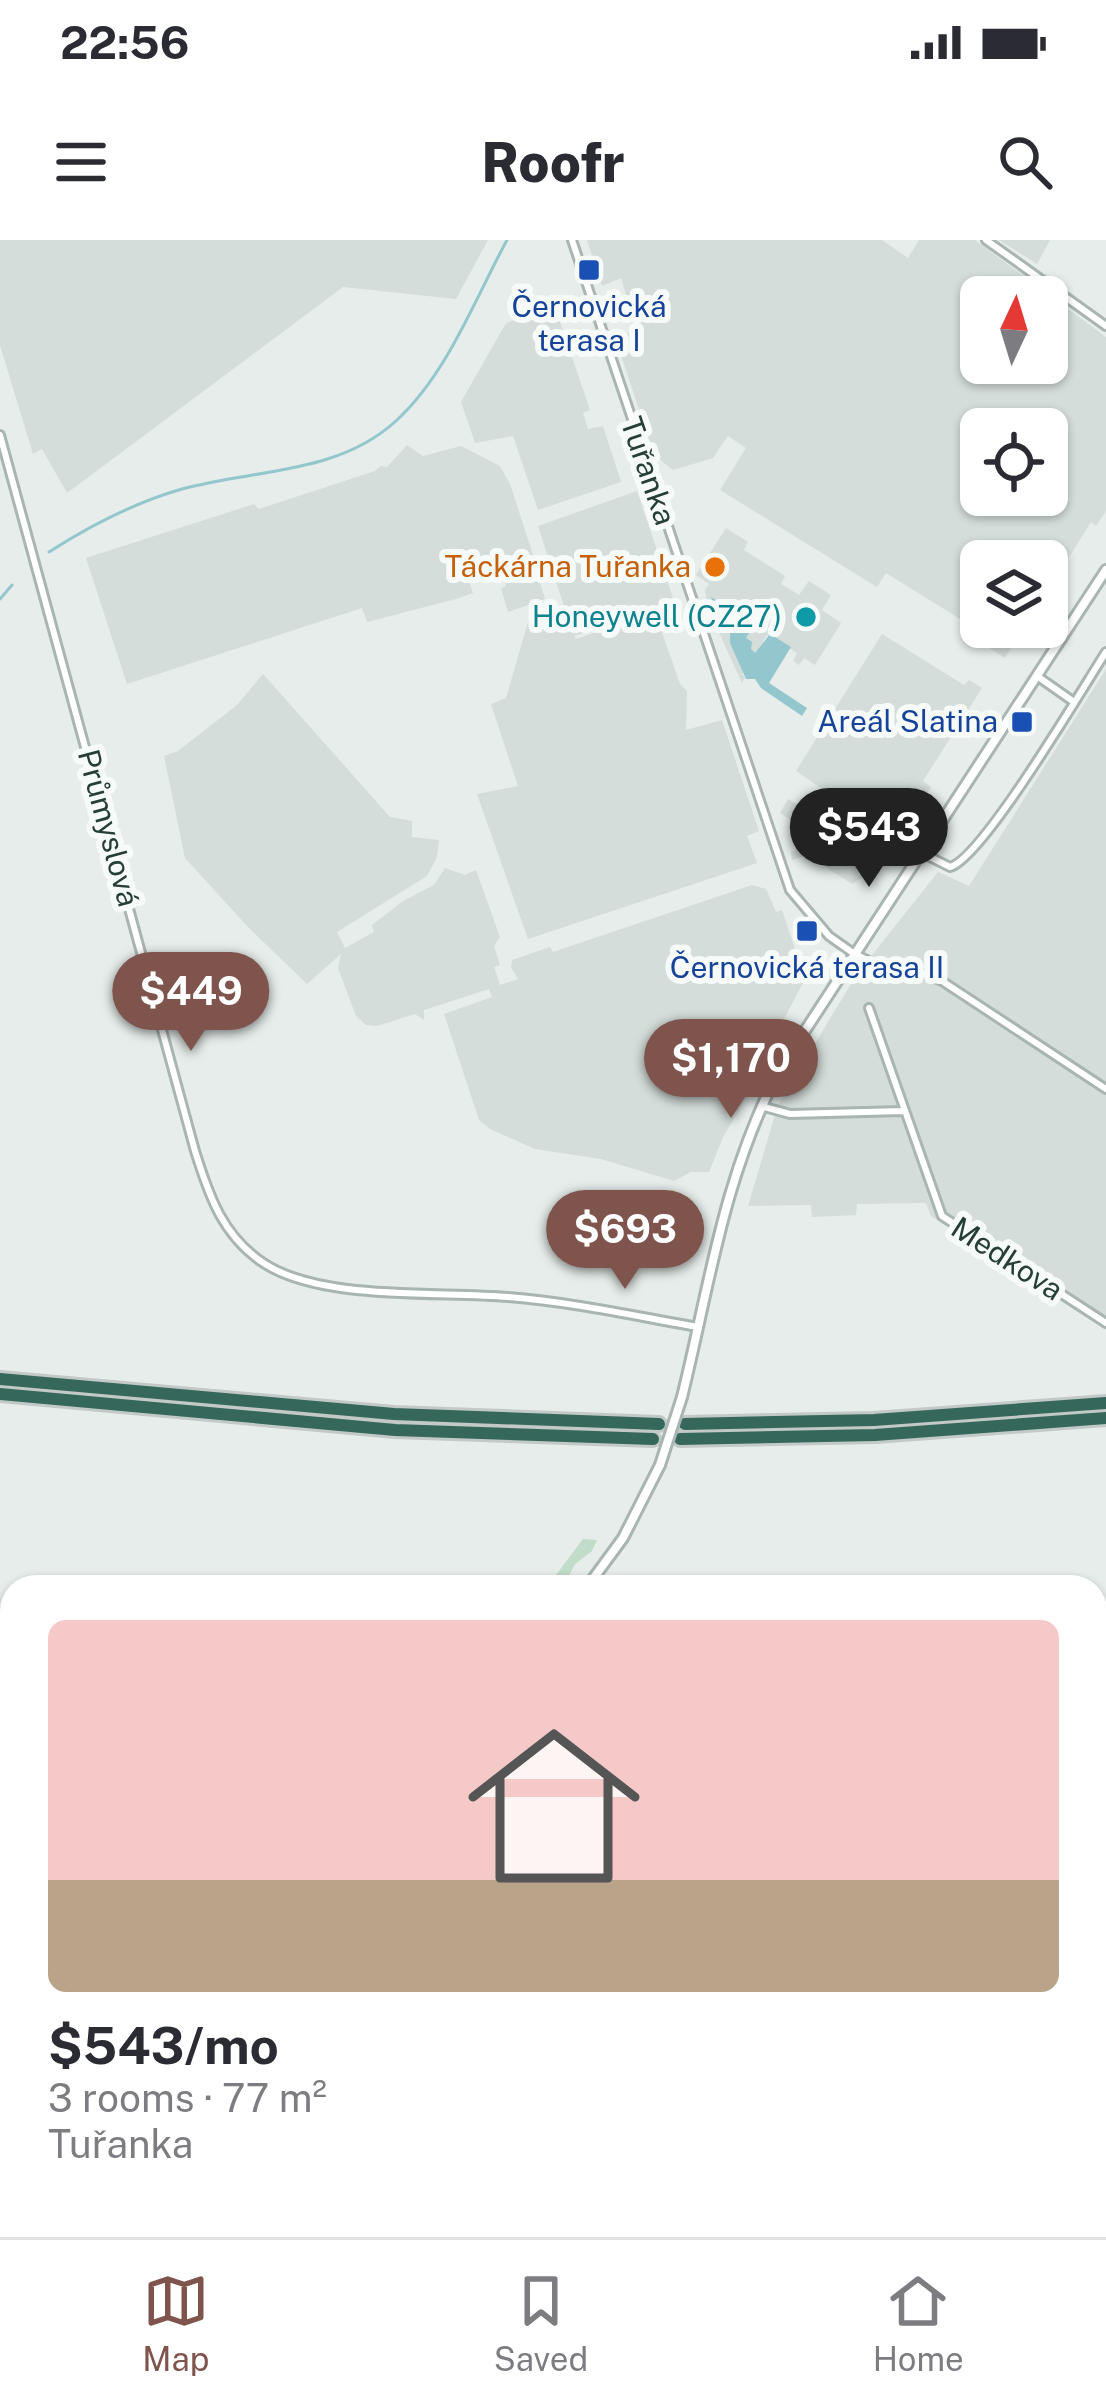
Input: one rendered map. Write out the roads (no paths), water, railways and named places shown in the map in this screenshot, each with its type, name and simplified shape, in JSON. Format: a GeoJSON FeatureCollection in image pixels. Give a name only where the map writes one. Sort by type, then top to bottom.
{"type":"FeatureCollection","features":[{"type":"Feature","properties":{"kind":"highway"},"geometry":{"type":"LineString","coordinates":[[0,1379],[394,1414],[659,1424]]}},
{"type":"Feature","properties":{"kind":"highway"},"geometry":{"type":"LineString","coordinates":[[0,1394],[371,1428],[653,1439]]}},
{"type":"Feature","properties":{"kind":"highway"},"geometry":{"type":"LineString","coordinates":[[685,1424],[937,1417],[1106,1402]]}},
{"type":"Feature","properties":{"kind":"highway"},"geometry":{"type":"LineString","coordinates":[[680,1439],[875,1436],[1106,1418]]}},
{"type":"Feature","properties":{"kind":"street","name":"Tuřanka"},"geometry":{"type":"LineString","coordinates":[[572,240],[785,880],[803,910],[853,952],[880,967],[942,981],[1106,1089]]}},
{"type":"Feature","properties":{"kind":"street"},"geometry":{"type":"LineString","coordinates":[[986,240],[1106,326]]}},
{"type":"Feature","properties":{"kind":"street","name":"Průmyslová"},"geometry":{"type":"LineString","coordinates":[[0,435],[195,1151],[210,1200],[230,1232],[262,1262],[287,1276],[317,1284],[542,1300],[698,1327]]}},
{"type":"Feature","properties":{"kind":"street"},"geometry":{"type":"LineString","coordinates":[[596,1575],[623,1538],[660,1465],[682,1397],[726,1200],[761,1106],[853,952],[1106,570]]}},
{"type":"Feature","properties":{"kind":"street"},"geometry":{"type":"LineString","coordinates":[[920,852],[950,867],[964,861],[1106,652]]}},
{"type":"Feature","properties":{"kind":"street"},"geometry":{"type":"LineString","coordinates":[[1036,676],[1074,702]]}},
{"type":"Feature","properties":{"kind":"street","name":"Medkova"},"geometry":{"type":"LineString","coordinates":[[869,1008],[942,1216],[1106,1324]]}},
{"type":"Feature","properties":{"kind":"street"},"geometry":{"type":"LineString","coordinates":[[761,1106],[790,1114],[903,1111]]}},
{"type":"Feature","properties":{"kind":"water"},"geometry":{"type":"Polygon","coordinates":[[[711,597],[750,631],[746,638],[755,653],[770,634],[791,647],[769,683],[807,708],[802,716],[755,679],[746,679],[730,643],[730,629],[722,627],[711,597]]]}},
{"type":"Feature","properties":{"kind":"waterway"},"geometry":{"type":"LineString","coordinates":[[49,552],[113,516],[164,495],[322,461],[374,438],[431,381],[507,240]]}},
{"type":"Feature","properties":{"kind":"waterway"},"geometry":{"type":"LineString","coordinates":[[0,599],[12,585]]}},
{"type":"Feature","properties":{"kind":"place","name":"Černovická terasa I"},"geometry":{"type":"Point","coordinates":[589,270]}},
{"type":"Feature","properties":{"kind":"place","name":"Táckárna Tuřanka"},"geometry":{"type":"Point","coordinates":[715,567]}},
{"type":"Feature","properties":{"kind":"place","name":"Honeywell (CZ27)"},"geometry":{"type":"Point","coordinates":[806,617]}},
{"type":"Feature","properties":{"kind":"place","name":"Areál Slatina"},"geometry":{"type":"Point","coordinates":[1022,722]}},
{"type":"Feature","properties":{"kind":"place","name":"Černovická terasa II"},"geometry":{"type":"Point","coordinates":[807,931]}}]}
